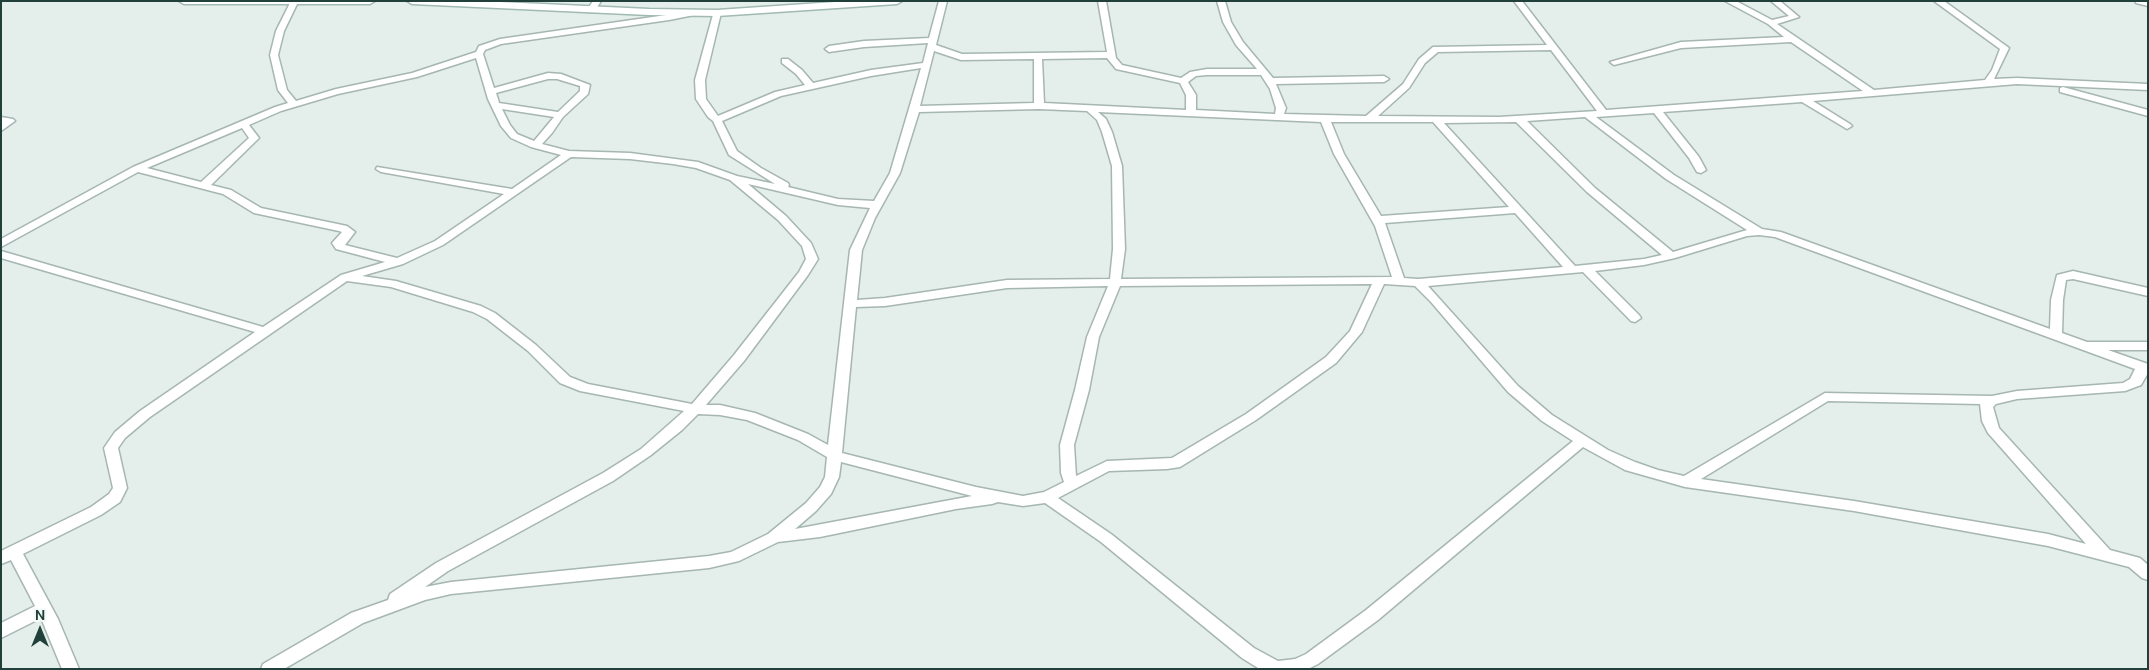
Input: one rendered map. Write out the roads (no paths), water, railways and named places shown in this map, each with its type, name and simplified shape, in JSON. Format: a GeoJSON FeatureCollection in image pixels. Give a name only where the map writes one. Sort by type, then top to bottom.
{"type":"FeatureCollection","features":[{"type":"Feature","properties":{"kind":"street"},"geometry":{"type":"LineString","coordinates":[[184,1],[370,1]]}},
{"type":"Feature","properties":{"kind":"street"},"geometry":{"type":"LineString","coordinates":[[412,1],[494,3],[591,10],[691,13],[717,13],[897,1]]}},
{"type":"Feature","properties":{"kind":"street"},"geometry":{"type":"LineString","coordinates":[[591,10],[597,1]]}},
{"type":"Feature","properties":{"kind":"street"},"geometry":{"type":"LineString","coordinates":[[269,669],[357,618],[424,594],[450,588],[709,562],[734,557],[773,538],[797,520],[826,490],[832,477],[836,456],[856,250],[870,218],[895,173],[916,109],[943,1]]}},
{"type":"Feature","properties":{"kind":"street"},"geometry":{"type":"LineString","coordinates":[[1102,1],[1110,55],[1119,67],[1183,81],[1193,74],[1207,72],[1264,72]]}},
{"type":"Feature","properties":{"kind":"street"},"geometry":{"type":"LineString","coordinates":[[1221,1],[1227,22],[1239,43],[1270,81],[1279,101],[1279,118]]}},
{"type":"Feature","properties":{"kind":"street"},"geometry":{"type":"LineString","coordinates":[[1518,1],[1604,114]]}},
{"type":"Feature","properties":{"kind":"street"},"geometry":{"type":"LineString","coordinates":[[1730,1],[1772,23],[1775,27],[1873,94]]}},
{"type":"Feature","properties":{"kind":"street"},"geometry":{"type":"LineString","coordinates":[[1772,23],[1795,17],[1775,1]]}},
{"type":"Feature","properties":{"kind":"street"},"geometry":{"type":"LineString","coordinates":[[1938,1],[2003,46],[2004,52],[1988,82]]}},
{"type":"Feature","properties":{"kind":"street"},"geometry":{"type":"LineString","coordinates":[[2139,1],[2148,4]]}},
{"type":"Feature","properties":{"kind":"street"},"geometry":{"type":"LineString","coordinates":[[293,103],[282,90],[274,55],[280,31],[294,2]]}},
{"type":"Feature","properties":{"kind":"street"},"geometry":{"type":"LineString","coordinates":[[691,13],[669,18],[491,44],[482,48],[479,54],[491,92],[506,126],[514,136],[535,145],[569,154],[630,156],[698,165],[734,178],[854,205],[878,205]]}},
{"type":"Feature","properties":{"kind":"street"},"geometry":{"type":"LineString","coordinates":[[717,13],[700,80],[700,92],[704,105],[710,115],[717,120],[733,153],[757,170],[797,192]]}},
{"type":"Feature","properties":{"kind":"street"},"geometry":{"type":"LineString","coordinates":[[1614,62],[1681,45],[1795,40]]}},
{"type":"Feature","properties":{"kind":"street"},"geometry":{"type":"LineString","coordinates":[[829,49],[880,42],[933,43],[956,57],[1110,55]]}},
{"type":"Feature","properties":{"kind":"street"},"geometry":{"type":"LineString","coordinates":[[1368,120],[1406,86],[1422,61],[1436,49],[1554,47]]}},
{"type":"Feature","properties":{"kind":"street"},"geometry":{"type":"LineString","coordinates":[[1,244],[137,169],[293,103],[420,73],[479,54]]}},
{"type":"Feature","properties":{"kind":"street"},"geometry":{"type":"LineString","coordinates":[[1038,57],[1039,106]]}},
{"type":"Feature","properties":{"kind":"street"},"geometry":{"type":"LineString","coordinates":[[785,61],[810,86]]}},
{"type":"Feature","properties":{"kind":"street"},"geometry":{"type":"LineString","coordinates":[[717,120],[773,96],[810,86],[899,68],[927,65]]}},
{"type":"Feature","properties":{"kind":"street"},"geometry":{"type":"LineString","coordinates":[[1996,70],[2035,82]]}},
{"type":"Feature","properties":{"kind":"street"},"geometry":{"type":"LineString","coordinates":[[491,92],[548,76],[558,76],[585,85],[585,92],[560,115],[549,131],[535,145]]}},
{"type":"Feature","properties":{"kind":"street"},"geometry":{"type":"LineString","coordinates":[[1270,81],[1384,79]]}},
{"type":"Feature","properties":{"kind":"street"},"geometry":{"type":"LineString","coordinates":[[1183,81],[1191,95],[1191,114]]}},
{"type":"Feature","properties":{"kind":"street"},"geometry":{"type":"LineString","coordinates":[[916,109],[1039,106],[1279,118],[1437,121],[1588,116],[1873,94],[1988,82],[2035,82],[2148,88]]}},
{"type":"Feature","properties":{"kind":"street"},"geometry":{"type":"LineString","coordinates":[[2053,84],[2058,88],[2148,112]]}},
{"type":"Feature","properties":{"kind":"street"},"geometry":{"type":"LineString","coordinates":[[1804,99],[1847,126]]}},
{"type":"Feature","properties":{"kind":"street"},"geometry":{"type":"LineString","coordinates":[[496,105],[560,115]]}},
{"type":"Feature","properties":{"kind":"street"},"geometry":{"type":"LineString","coordinates":[[1072,484],[1068,473],[1067,445],[1082,390],[1092,337],[1115,283],[1119,249],[1117,166],[1108,132],[1101,119],[1090,108]]}},
{"type":"Feature","properties":{"kind":"street"},"geometry":{"type":"LineString","coordinates":[[1657,111],[1694,156],[1701,170]]}},
{"type":"Feature","properties":{"kind":"street"},"geometry":{"type":"LineString","coordinates":[[1588,116],[1670,176],[1759,232]]}},
{"type":"Feature","properties":{"kind":"street"},"geometry":{"type":"LineString","coordinates":[[1325,119],[1339,154],[1377,220],[1399,281]]}},
{"type":"Feature","properties":{"kind":"street"},"geometry":{"type":"LineString","coordinates":[[1519,119],[1591,190],[1671,256]]}},
{"type":"Feature","properties":{"kind":"street"},"geometry":{"type":"LineString","coordinates":[[1,120],[10,121],[1,128]]}},
{"type":"Feature","properties":{"kind":"street"},"geometry":{"type":"LineString","coordinates":[[1437,121],[1572,270]]}},
{"type":"Feature","properties":{"kind":"street"},"geometry":{"type":"LineString","coordinates":[[203,186],[254,138],[244,124]]}},
{"type":"Feature","properties":{"kind":"street"},"geometry":{"type":"LineString","coordinates":[[71,669],[45,609],[8,555],[96,511],[115,498],[120,488],[111,448],[114,442],[145,414],[345,277],[399,262],[450,237],[569,154]]}},
{"type":"Feature","properties":{"kind":"street"},"geometry":{"type":"LineString","coordinates":[[137,169],[234,195],[258,211],[343,228],[349,232],[338,243],[340,247],[399,262]]}},
{"type":"Feature","properties":{"kind":"street"},"geometry":{"type":"LineString","coordinates":[[380,169],[513,192]]}},
{"type":"Feature","properties":{"kind":"street"},"geometry":{"type":"LineString","coordinates":[[384,608],[442,567],[608,477],[646,452],[677,427],[695,409],[739,358],[804,273],[812,259],[808,245],[782,218],[734,178]]}},
{"type":"Feature","properties":{"kind":"street"},"geometry":{"type":"LineString","coordinates":[[1377,220],[1518,210]]}},
{"type":"Feature","properties":{"kind":"street"},"geometry":{"type":"LineString","coordinates":[[850,304],[903,300],[1007,284],[1380,280],[1418,283],[1587,269],[1644,262],[1671,256],[1746,233],[1759,232],[1777,234],[2145,368],[2136,382],[2125,387],[2017,396],[1992,400],[1825,397],[1685,482]]}},
{"type":"Feature","properties":{"kind":"street"},"geometry":{"type":"LineString","coordinates":[[1,254],[265,332]]}},
{"type":"Feature","properties":{"kind":"street"},"geometry":{"type":"LineString","coordinates":[[1587,269],[1634,318]]}},
{"type":"Feature","properties":{"kind":"street"},"geometry":{"type":"LineString","coordinates":[[2056,336],[2057,300],[2061,276],[2074,275],[2148,292]]}},
{"type":"Feature","properties":{"kind":"street"},"geometry":{"type":"LineString","coordinates":[[345,277],[392,284],[477,309],[491,316],[532,348],[571,384],[695,409],[720,410],[750,416],[803,437],[836,456],[1002,498],[1024,501],[1047,497],[1107,466],[1175,463],[1250,417],[1331,360],[1346,346],[1356,332],[1380,280]]}},
{"type":"Feature","properties":{"kind":"street"},"geometry":{"type":"LineString","coordinates":[[1418,283],[1435,299],[1513,388],[1547,418],[1602,453],[1630,466],[1685,482],[1854,506],[2048,540],[2134,562],[2148,574]]}},
{"type":"Feature","properties":{"kind":"street"},"geometry":{"type":"LineString","coordinates":[[2082,346],[2148,346]]}},
{"type":"Feature","properties":{"kind":"street"},"geometry":{"type":"LineString","coordinates":[[1992,400],[1986,406],[1993,430],[2105,555]]}},
{"type":"Feature","properties":{"kind":"street"},"geometry":{"type":"LineString","coordinates":[[1047,497],[1106,538],[1248,653],[1270,665],[1285,668],[1297,666],[1312,659],[1372,615],[1551,468],[1582,440]]}},
{"type":"Feature","properties":{"kind":"street"},"geometry":{"type":"LineString","coordinates":[[773,538],[820,531],[956,504],[1002,498]]}},
{"type":"Feature","properties":{"kind":"street"},"geometry":{"type":"LineString","coordinates":[[1,631],[45,609]]}}]}
